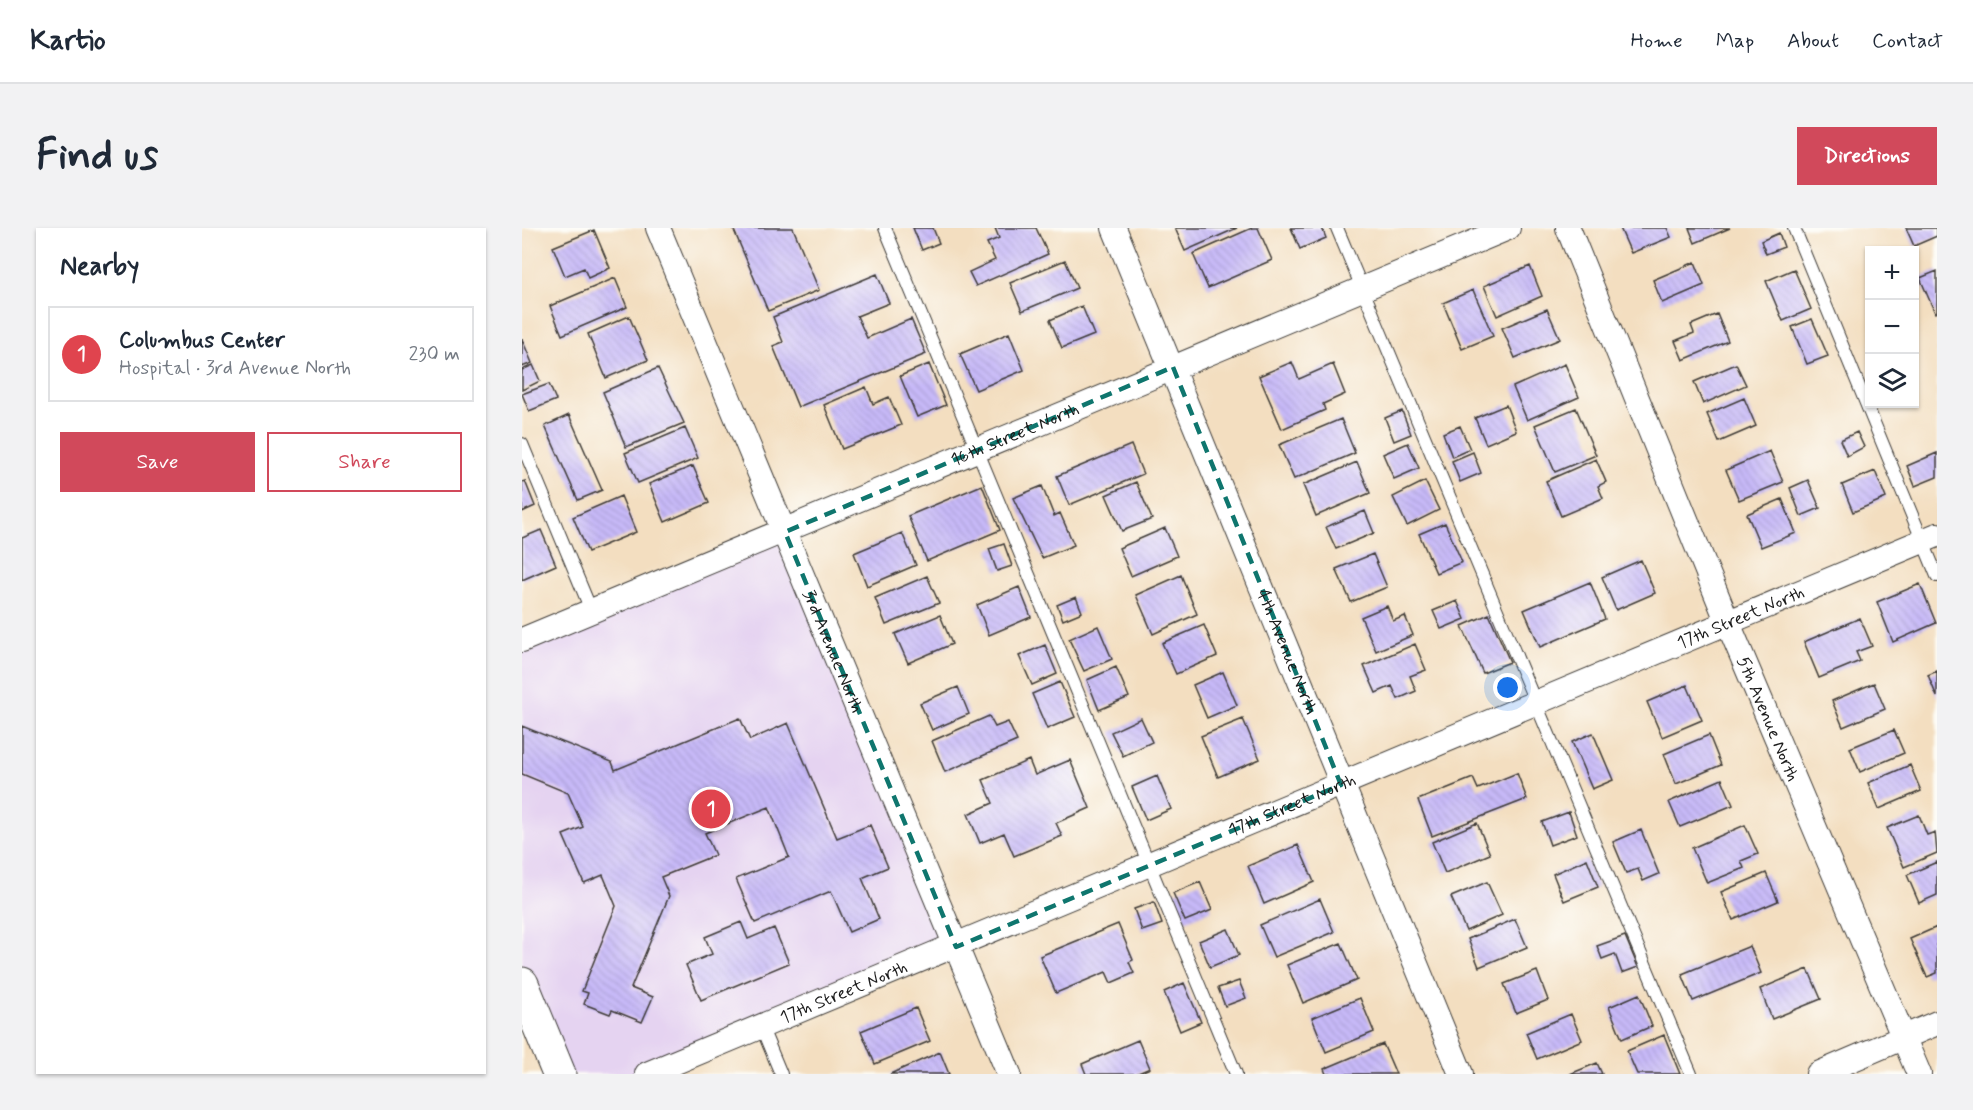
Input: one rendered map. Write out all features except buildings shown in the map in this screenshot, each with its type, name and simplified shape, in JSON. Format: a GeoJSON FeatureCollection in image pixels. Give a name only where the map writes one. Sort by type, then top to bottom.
{"type":"FeatureCollection","features":[{"type":"Feature","properties":{"kind":"main road"},"geometry":{"type":"LineString","coordinates":[[522,984],[559,1074]]}},
{"type":"Feature","properties":{"kind":"street","name":"3rd Avenue North"},"geometry":{"type":"LineString","coordinates":[[658,228],[1009,1074]]}},
{"type":"Feature","properties":{"kind":"street","name":"4th Avenue North"},"geometry":{"type":"LineString","coordinates":[[1114,228],[1173,367],[1341,785],[1461,1074]]}},
{"type":"Feature","properties":{"kind":"street","name":"16th Street North"},"geometry":{"type":"LineString","coordinates":[[522,640],[1508,228]]}},
{"type":"Feature","properties":{"kind":"street","name":"5th Avenue North"},"geometry":{"type":"LineString","coordinates":[[1568,228],[1728,623],[1919,1074]]}},
{"type":"Feature","properties":{"kind":"street","name":"17th Street North"},"geometry":{"type":"LineString","coordinates":[[647,1074],[1930,538]]}},
{"type":"Feature","properties":{"kind":"street"},"geometry":{"type":"LineString","coordinates":[[1818,1074],[1937,1023]]}},
{"type":"Feature","properties":{"kind":"lane"},"geometry":{"type":"LineString","coordinates":[[885,228],[979,448],[1148,865],[1236,1074]]}},
{"type":"Feature","properties":{"kind":"lane"},"geometry":{"type":"LineString","coordinates":[[1337,228],[1691,1074]]}},
{"type":"Feature","properties":{"kind":"lane"},"geometry":{"type":"LineString","coordinates":[[1794,228],[1930,538],[1937,576]]}},
{"type":"Feature","properties":{"kind":"lane"},"geometry":{"type":"LineString","coordinates":[[522,444],[591,610]]}},
{"type":"Feature","properties":{"kind":"lane"},"geometry":{"type":"LineString","coordinates":[[761,1026],[781,1074]]}},
{"type":"Feature","properties":{"kind":"highlighted area"},"geometry":{"type":"Polygon","coordinates":[[[1173,367],[1341,785],[956,947],[785,532],[1173,367]]]}},
{"type":"Feature","properties":{"kind":"shaded area"},"geometry":{"type":"Polygon","coordinates":[[[785,532],[956,947],[649,1074],[559,1074],[522,984],[522,640],[785,532]]]}},
{"type":"Feature","properties":{"kind":"place","name":"Columbus Center"},"geometry":{"type":"Point","coordinates":[711,809]}}]}
